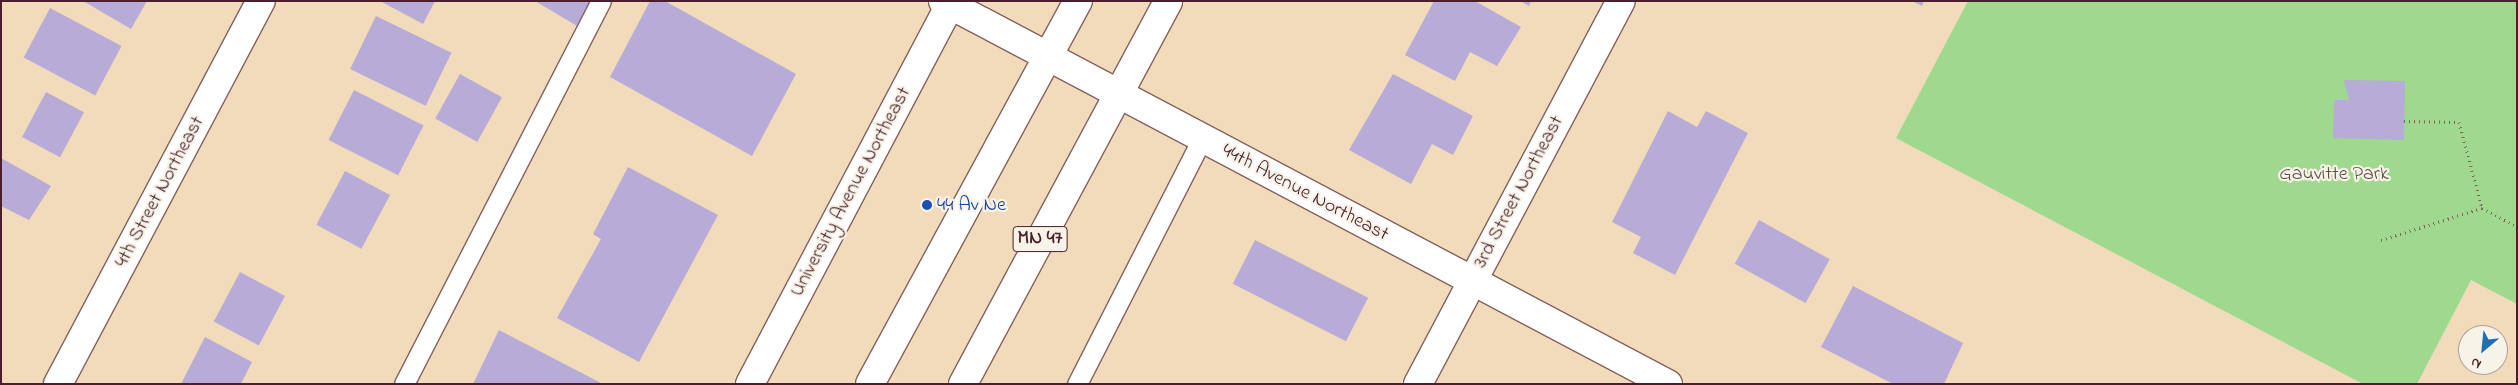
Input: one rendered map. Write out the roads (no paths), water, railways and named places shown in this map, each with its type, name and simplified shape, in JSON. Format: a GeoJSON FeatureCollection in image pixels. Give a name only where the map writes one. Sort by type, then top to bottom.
{"type":"FeatureCollection","features":[{"type":"Feature","properties":{"kind":"street","name":"4th Street Northeast"},"geometry":{"type":"LineString","coordinates":[[58,384],[261,1]]}},
{"type":"Feature","properties":{"kind":"street"},"geometry":{"type":"LineString","coordinates":[[870,384],[1078,1]]}},
{"type":"Feature","properties":{"kind":"street","name":"MN 47"},"geometry":{"type":"LineString","coordinates":[[963,384],[1168,1]]}},
{"type":"Feature","properties":{"kind":"street","name":"3rd Street Northeast"},"geometry":{"type":"LineString","coordinates":[[1418,384],[1621,1]]}},
{"type":"Feature","properties":{"kind":"street","name":"44th Avenue Northeast"},"geometry":{"type":"LineString","coordinates":[[948,2],[1117,95],[1668,384]]}},
{"type":"Feature","properties":{"kind":"street","name":"University Avenue Northeast"},"geometry":{"type":"LineString","coordinates":[[750,384],[948,2]]}},
{"type":"Feature","properties":{"kind":"lane"},"geometry":{"type":"LineString","coordinates":[[404,384],[601,1]]}},
{"type":"Feature","properties":{"kind":"lane"},"geometry":{"type":"LineString","coordinates":[[1077,384],[1202,139]]}},
{"type":"Feature","properties":{"kind":"place","name":"44 Av Ne"},"geometry":{"type":"Point","coordinates":[927,205]}},
{"type":"Feature","properties":{"kind":"park label","name":"Gauvitte Park"},"geometry":{"type":"Point","coordinates":[2334,174]}}]}
